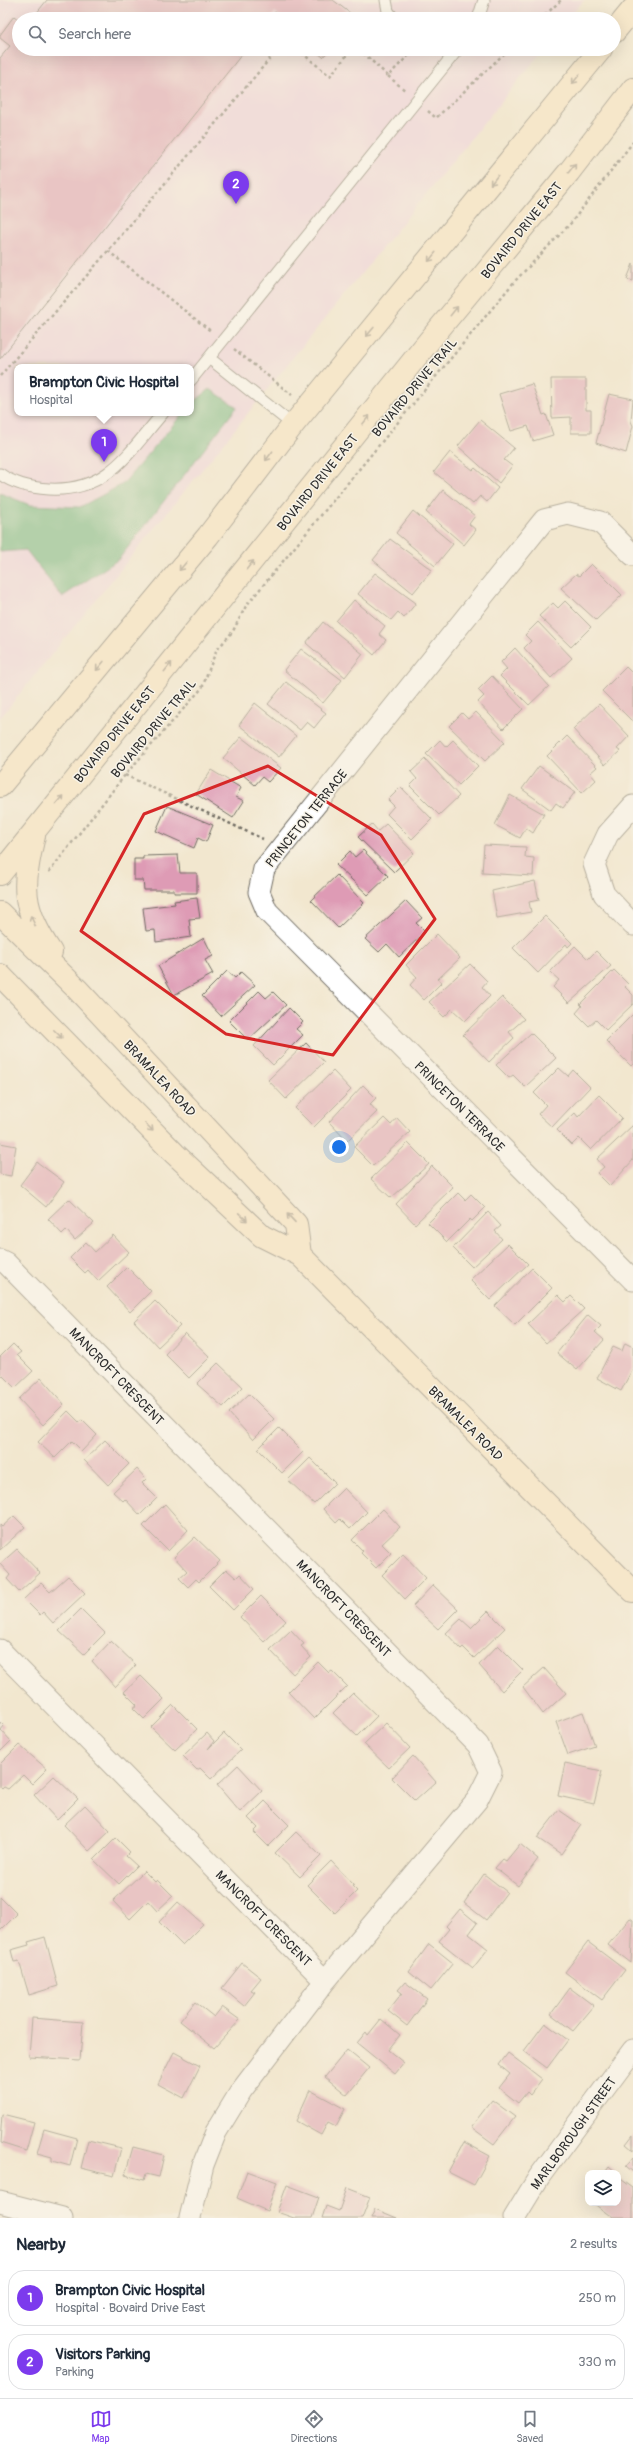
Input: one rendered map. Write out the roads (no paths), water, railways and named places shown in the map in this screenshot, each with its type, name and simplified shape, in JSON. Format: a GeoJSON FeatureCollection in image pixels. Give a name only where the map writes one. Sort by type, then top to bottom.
{"type":"FeatureCollection","features":[{"type":"Feature","properties":{"kind":"main road"},"geometry":{"type":"LineString","coordinates":[[621,24],[633,9]]}},
{"type":"Feature","properties":{"kind":"main road"},"geometry":{"type":"LineString","coordinates":[[0,786],[208,536],[293,425],[595,56]]}},
{"type":"Feature","properties":{"kind":"main road","name":"BOVAIRD DRIVE EAST"},"geometry":{"type":"LineString","coordinates":[[0,874],[569,172],[633,90]]}},
{"type":"Feature","properties":{"kind":"main road"},"geometry":{"type":"LineString","coordinates":[[0,770],[20,761]]}},
{"type":"Feature","properties":{"kind":"main road"},"geometry":{"type":"LineString","coordinates":[[35,830],[25,874],[27,908],[41,937],[77,989]]}},
{"type":"Feature","properties":{"kind":"main road","name":"BRAMALEA ROAD"},"geometry":{"type":"LineString","coordinates":[[0,913],[77,989],[296,1224],[300,1255]]}},
{"type":"Feature","properties":{"kind":"main road","name":"BRAMALEA ROAD"},"geometry":{"type":"LineString","coordinates":[[0,975],[175,1154],[262,1236],[300,1255],[633,1591]]}},
{"type":"Feature","properties":{"kind":"main road"},"geometry":{"type":"LineString","coordinates":[[0,993],[30,1007]]}},
{"type":"Feature","properties":{"kind":"street","name":"PRINCETON TERRACE"},"geometry":{"type":"LineString","coordinates":[[633,556],[600,522],[568,514],[544,520],[264,869],[259,892],[267,911],[633,1280]]}},
{"type":"Feature","properties":{"kind":"street"},"geometry":{"type":"LineString","coordinates":[[633,806],[608,834],[594,864],[604,894],[633,925]]}},
{"type":"Feature","properties":{"kind":"street","name":"MANCROFT CRESCENT"},"geometry":{"type":"LineString","coordinates":[[0,1260],[6,1263],[478,1745],[492,1772],[477,1800],[326,1981],[241,2091],[216,2132],[203,2165],[190,2218]]}},
{"type":"Feature","properties":{"kind":"street","name":"MANCROFT CRESCENT"},"geometry":{"type":"LineString","coordinates":[[0,1650],[326,1981]]}},
{"type":"Feature","properties":{"kind":"street","name":"MARLBOROUGH STREET"},"geometry":{"type":"LineString","coordinates":[[514,2218],[539,2177],[633,2050]]}},
{"type":"Feature","properties":{"kind":"street"},"geometry":{"type":"LineString","coordinates":[[0,2202],[62,2218]]}},
{"type":"Feature","properties":{"kind":"lane"},"geometry":{"type":"LineString","coordinates":[[386,0],[389,12]]}},
{"type":"Feature","properties":{"kind":"lane"},"geometry":{"type":"LineString","coordinates":[[480,12],[484,0]]}},
{"type":"Feature","properties":{"kind":"lane"},"geometry":{"type":"LineString","coordinates":[[194,376],[452,56]]}},
{"type":"Feature","properties":{"kind":"lane"},"geometry":{"type":"LineString","coordinates":[[209,358],[293,425]]}},
{"type":"Feature","properties":{"kind":"lane"},"geometry":{"type":"LineString","coordinates":[[0,474],[9,481],[39,489],[65,490],[91,484],[115,469],[160,416]]}},
{"type":"Feature","properties":{"kind":"place","name":"Visitors Parking"},"geometry":{"type":"Point","coordinates":[236,204]}},
{"type":"Feature","properties":{"kind":"place","name":"Brampton Civic Hospital"},"geometry":{"type":"Point","coordinates":[104,462]}}]}
